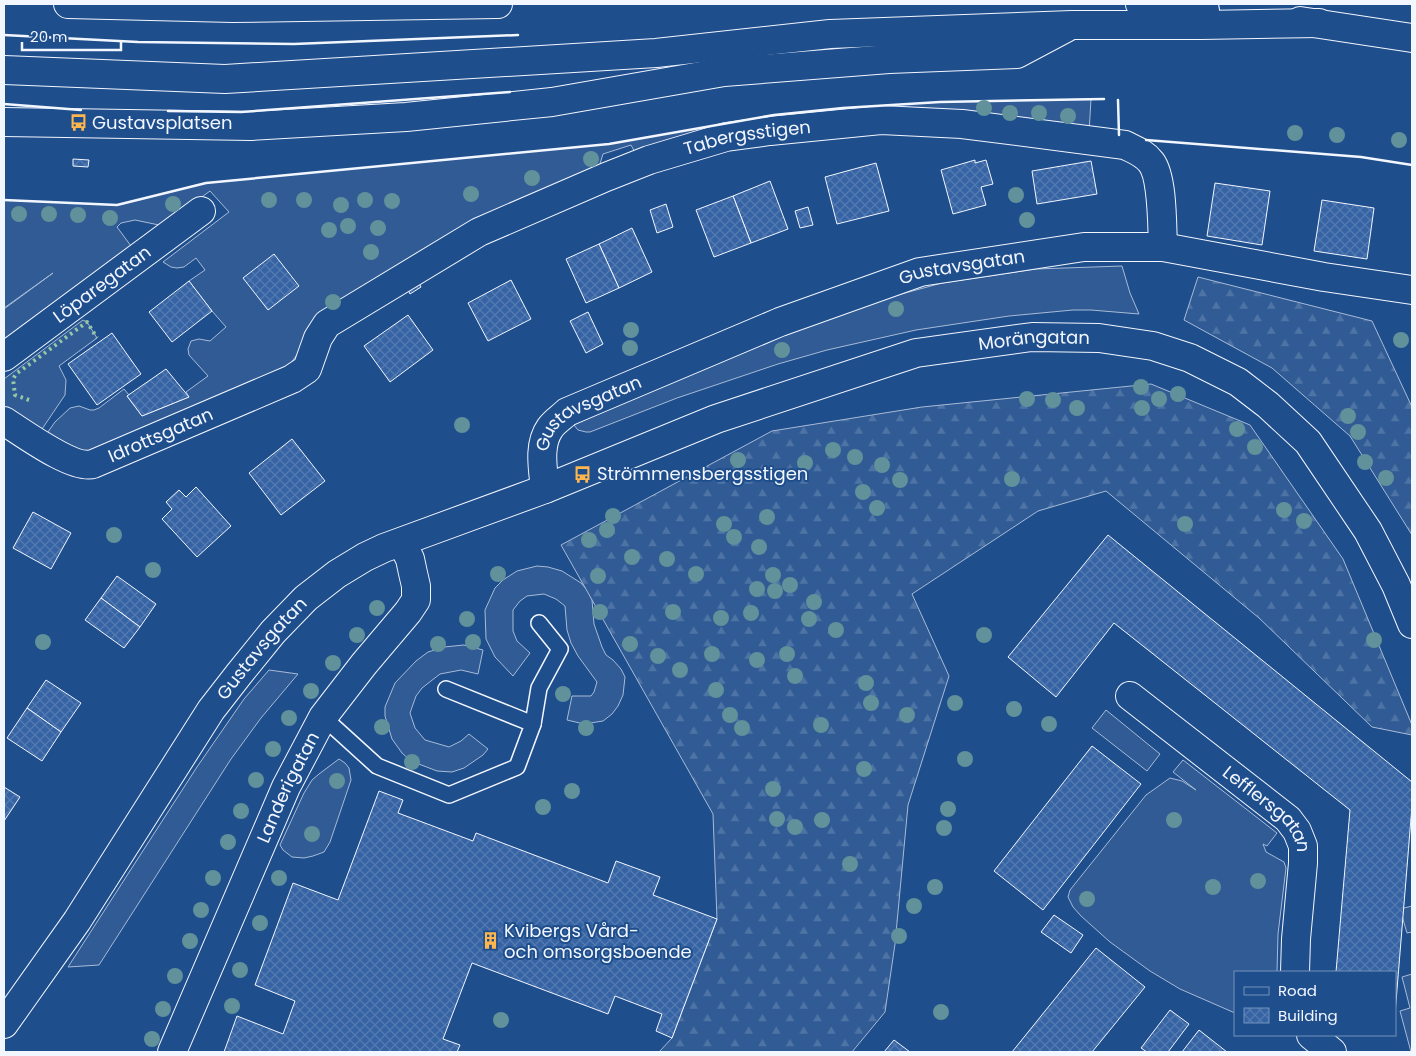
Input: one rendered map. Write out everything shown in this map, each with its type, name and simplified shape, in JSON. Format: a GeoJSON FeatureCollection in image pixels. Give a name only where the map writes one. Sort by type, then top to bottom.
{"type":"FeatureCollection","features":[{"type":"Feature","properties":{"kind":"main road"},"geometry":{"type":"LineString","coordinates":[[68,4],[234,8],[498,4]]}},
{"type":"Feature","properties":{"kind":"main road"},"geometry":{"type":"LineString","coordinates":[[1140,4],[1319,23],[1412,38]]}},
{"type":"Feature","properties":{"kind":"main road"},"geometry":{"type":"LineString","coordinates":[[4,70],[226,78],[656,53],[830,34],[1072,25],[1319,23]]}},
{"type":"Feature","properties":{"kind":"main road"},"geometry":{"type":"LineString","coordinates":[[4,122],[251,126],[406,117],[552,102],[724,72],[889,59],[1017,54],[1072,25]]}},
{"type":"Feature","properties":{"kind":"main road","name":"Tabergsstigen"},"geometry":{"type":"LineString","coordinates":[[311,356],[318,338],[327,324],[479,232],[649,160],[726,137],[770,131],[881,120],[962,124],[1125,145],[1142,152],[1152,163],[1156,173],[1161,202],[1163,247]]}},
{"type":"Feature","properties":{"kind":"main road","name":"Löparegatan"},"geometry":{"type":"LineString","coordinates":[[4,357],[201,211]]}},
{"type":"Feature","properties":{"kind":"main road","name":"Gustavsgatan"},"geometry":{"type":"LineString","coordinates":[[4,1024],[77,921],[211,710],[273,632],[306,598],[337,574],[365,557],[424,533],[545,489],[542,461],[544,439],[551,427],[568,412],[780,322],[920,272],[1084,247],[1163,247],[1324,277],[1412,290]]}},
{"type":"Feature","properties":{"kind":"main road","name":"Morängatan"},"geometry":{"type":"LineString","coordinates":[[545,489],[716,420],[916,353],[1032,337],[1099,338],[1152,346],[1190,358],[1238,382],[1268,405],[1308,442],[1368,531],[1396,585],[1412,624]]}},
{"type":"Feature","properties":{"kind":"main road","name":"Idrottsgatan"},"geometry":{"type":"LineString","coordinates":[[4,421],[70,461],[90,465],[292,379],[307,368],[311,356]]}},
{"type":"Feature","properties":{"kind":"main road","name":"Landerigatan"},"geometry":{"type":"LineString","coordinates":[[172,1052],[286,787],[323,717],[416,600],[416,586],[413,573],[402,543]]}},
{"type":"Feature","properties":{"kind":"main road","name":"Lefflersgatan"},"geometry":{"type":"LineString","coordinates":[[1130,696],[1288,819],[1297,831],[1303,846],[1303,863],[1295,971]]}},
{"type":"Feature","properties":{"kind":"main road"},"geometry":{"type":"LineString","coordinates":[[1312,1036],[1332,1052]]}},
{"type":"Feature","properties":{"kind":"lane"},"geometry":{"type":"LineString","coordinates":[[323,717],[377,766],[449,795],[517,767],[532,724],[539,688],[560,649],[539,623]]}},
{"type":"Feature","properties":{"kind":"lane"},"geometry":{"type":"LineString","coordinates":[[446,689],[532,724]]}},
{"type":"Feature","properties":{"kind":"shaded area"},"geometry":{"type":"Polygon","coordinates":[[[1091,99],[1089,133],[953,119],[637,156],[631,145],[603,154],[599,167],[304,345],[288,367],[87,453],[45,436],[55,422],[70,408],[79,406],[94,410],[124,389],[142,416],[189,397],[186,392],[208,376],[189,355],[188,349],[191,341],[199,339],[210,341],[226,327],[189,281],[205,270],[196,258],[184,267],[177,268],[163,262],[229,212],[210,191],[176,216],[159,225],[135,220],[121,223],[117,227],[131,246],[4,339],[4,309],[53,273],[4,308],[4,200],[117,205],[206,183],[609,144],[774,115],[843,108],[940,102],[1091,99]]]}},
{"type":"Feature","properties":{"kind":"shaded area"},"geometry":{"type":"Polygon","coordinates":[[[1122,266],[1139,314],[1073,310],[1009,316],[916,330],[827,350],[778,364],[677,398],[590,432],[578,430],[574,425],[722,358],[769,339],[894,296],[942,283],[1036,269],[1122,266]]]}},
{"type":"Feature","properties":{"kind":"shaded area"},"geometry":{"type":"Polygon","coordinates":[[[83,320],[87,322],[97,338],[59,366],[66,380],[65,395],[40,432],[4,409],[4,379],[83,320]]]}},
{"type":"Feature","properties":{"kind":"shaded area"},"geometry":{"type":"Polygon","coordinates":[[[537,566],[562,571],[581,583],[588,591],[592,600],[594,624],[602,647],[606,655],[621,669],[625,677],[623,695],[618,706],[603,721],[584,724],[567,720],[572,696],[591,696],[597,682],[571,643],[567,630],[565,606],[556,599],[544,594],[527,596],[513,610],[513,631],[517,641],[530,653],[513,676],[495,657],[486,639],[485,610],[495,588],[517,571],[537,566]]]}},
{"type":"Feature","properties":{"kind":"shaded area"},"geometry":{"type":"Polygon","coordinates":[[[464,645],[483,650],[478,674],[461,670],[440,674],[422,688],[416,696],[410,713],[415,728],[425,740],[449,747],[461,741],[469,734],[488,749],[483,755],[464,768],[452,772],[437,771],[411,761],[402,753],[392,739],[385,716],[385,707],[395,683],[416,661],[428,652],[444,647],[464,645]]]}},
{"type":"Feature","properties":{"kind":"shaded area"},"geometry":{"type":"Polygon","coordinates":[[[269,670],[298,674],[261,718],[231,759],[99,965],[68,967],[197,767],[244,699],[269,670]]]}},
{"type":"Feature","properties":{"kind":"shaded area"},"geometry":{"type":"Polygon","coordinates":[[[1106,710],[1160,754],[1147,771],[1092,728],[1106,710]]]}},
{"type":"Feature","properties":{"kind":"shaded area"},"geometry":{"type":"Polygon","coordinates":[[[339,759],[349,768],[351,780],[330,842],[324,852],[304,858],[292,857],[280,845],[304,793],[312,780],[339,759]]]}},
{"type":"Feature","properties":{"kind":"shaded area"},"geometry":{"type":"Polygon","coordinates":[[[1183,760],[1277,833],[1267,846],[1263,844],[1266,852],[1284,862],[1286,868],[1278,934],[1277,971],[1234,971],[1234,1013],[1180,989],[1150,971],[1110,942],[1081,916],[1073,907],[1068,897],[1070,890],[1146,795],[1170,778],[1182,781],[1196,790],[1173,772],[1183,760]]]}},
{"type":"Feature","properties":{"kind":"shaded area"},"geometry":{"type":"Polygon","coordinates":[[[1412,906],[1412,932],[1407,933],[1400,909],[1412,906]]]}},
{"type":"Feature","properties":{"kind":"shaded area"},"geometry":{"type":"Polygon","coordinates":[[[1412,974],[1411,1052],[1400,1011],[1410,1008],[1402,977],[1412,974]]]}},
{"type":"Feature","properties":{"kind":"green space"},"geometry":{"type":"Polygon","coordinates":[[[1198,277],[1372,321],[1412,407],[1412,535],[1350,436],[1272,368],[1184,320],[1198,277]]]}},
{"type":"Feature","properties":{"kind":"green space"},"geometry":{"type":"Polygon","coordinates":[[[1151,384],[1250,425],[1343,559],[1412,725],[1412,735],[1372,727],[1259,618],[1106,491],[1038,511],[912,594],[949,676],[908,805],[895,944],[885,1012],[852,1052],[659,1052],[672,1038],[717,919],[713,814],[561,545],[772,431],[922,407],[1151,384]]]}},
{"type":"Feature","properties":{"kind":"building"},"geometry":{"type":"Polygon","coordinates":[[[73,159],[89,160],[88,167],[73,166],[73,159]]]}},
{"type":"Feature","properties":{"kind":"building"},"geometry":{"type":"Polygon","coordinates":[[[975,160],[975,163],[986,160],[993,184],[981,187],[986,205],[953,214],[941,170],[975,160]]]}},
{"type":"Feature","properties":{"kind":"building"},"geometry":{"type":"Polygon","coordinates":[[[1091,161],[1097,194],[1037,204],[1032,171],[1091,161]]]}},
{"type":"Feature","properties":{"kind":"building"},"geometry":{"type":"Polygon","coordinates":[[[876,163],[889,211],[837,224],[825,177],[876,163]]]}},
{"type":"Feature","properties":{"kind":"building"},"geometry":{"type":"Polygon","coordinates":[[[770,181],[788,229],[751,243],[733,196],[770,181]]]}},
{"type":"Feature","properties":{"kind":"building"},"geometry":{"type":"Polygon","coordinates":[[[1215,183],[1270,191],[1262,245],[1207,236],[1215,183]]]}},
{"type":"Feature","properties":{"kind":"building"},"geometry":{"type":"Polygon","coordinates":[[[733,196],[751,243],[714,257],[696,210],[733,196]]]}},
{"type":"Feature","properties":{"kind":"building"},"geometry":{"type":"Polygon","coordinates":[[[1322,200],[1374,208],[1367,259],[1314,251],[1322,200]]]}},
{"type":"Feature","properties":{"kind":"building"},"geometry":{"type":"Polygon","coordinates":[[[666,204],[673,227],[657,233],[650,210],[666,204]]]}},
{"type":"Feature","properties":{"kind":"building"},"geometry":{"type":"Polygon","coordinates":[[[808,207],[813,225],[800,228],[795,211],[808,207]]]}},
{"type":"Feature","properties":{"kind":"building"},"geometry":{"type":"Polygon","coordinates":[[[632,228],[652,272],[619,288],[599,244],[632,228]]]}},
{"type":"Feature","properties":{"kind":"building"},"geometry":{"type":"Polygon","coordinates":[[[599,244],[619,288],[586,303],[566,259],[599,244]]]}},
{"type":"Feature","properties":{"kind":"building"},"geometry":{"type":"Polygon","coordinates":[[[274,254],[299,286],[268,310],[243,278],[274,254]]]}},
{"type":"Feature","properties":{"kind":"building"},"geometry":{"type":"Polygon","coordinates":[[[416,278],[421,287],[410,294],[405,284],[416,278]]]}},
{"type":"Feature","properties":{"kind":"building"},"geometry":{"type":"Polygon","coordinates":[[[511,280],[531,319],[488,341],[468,303],[511,280]]]}},
{"type":"Feature","properties":{"kind":"building"},"geometry":{"type":"Polygon","coordinates":[[[189,281],[212,311],[172,342],[149,312],[189,281]]]}},
{"type":"Feature","properties":{"kind":"building"},"geometry":{"type":"Polygon","coordinates":[[[588,312],[603,344],[586,353],[570,321],[588,312]]]}},
{"type":"Feature","properties":{"kind":"building"},"geometry":{"type":"Polygon","coordinates":[[[408,315],[433,350],[390,382],[364,346],[408,315]]]}},
{"type":"Feature","properties":{"kind":"building"},"geometry":{"type":"Polygon","coordinates":[[[112,333],[141,374],[97,405],[68,364],[112,333]]]}},
{"type":"Feature","properties":{"kind":"building"},"geometry":{"type":"Polygon","coordinates":[[[166,369],[189,397],[142,416],[127,396],[166,369]]]}},
{"type":"Feature","properties":{"kind":"building"},"geometry":{"type":"Polygon","coordinates":[[[292,439],[325,481],[281,515],[249,473],[292,439]]]}},
{"type":"Feature","properties":{"kind":"building"},"geometry":{"type":"Polygon","coordinates":[[[196,487],[231,526],[197,557],[162,519],[172,509],[166,502],[179,490],[186,497],[196,487]]]}},
{"type":"Feature","properties":{"kind":"building"},"geometry":{"type":"Polygon","coordinates":[[[33,512],[71,533],[51,569],[13,548],[33,512]]]}},
{"type":"Feature","properties":{"kind":"building"},"geometry":{"type":"Polygon","coordinates":[[[1108,535],[1412,782],[1412,806],[1396,1002],[1396,971],[1336,971],[1350,810],[1114,623],[1056,697],[1008,657],[1108,535]]]}},
{"type":"Feature","properties":{"kind":"building"},"geometry":{"type":"Polygon","coordinates":[[[117,576],[156,604],[140,627],[101,598],[117,576]]]}},
{"type":"Feature","properties":{"kind":"building"},"geometry":{"type":"Polygon","coordinates":[[[101,598],[140,627],[124,648],[85,620],[101,598]]]}},
{"type":"Feature","properties":{"kind":"building"},"geometry":{"type":"Polygon","coordinates":[[[46,680],[81,703],[61,732],[27,708],[46,680]]]}},
{"type":"Feature","properties":{"kind":"building"},"geometry":{"type":"Polygon","coordinates":[[[27,708],[61,732],[42,761],[7,738],[27,708]]]}},
{"type":"Feature","properties":{"kind":"building"},"geometry":{"type":"Polygon","coordinates":[[[1092,746],[1141,784],[1043,910],[994,871],[1092,746]]]}},
{"type":"Feature","properties":{"kind":"building"},"geometry":{"type":"Polygon","coordinates":[[[4,787],[20,797],[4,821],[4,787]]]}},
{"type":"Feature","properties":{"kind":"building","name":"Kvibergs Vård- och omsorgsboende"},"geometry":{"type":"Polygon","coordinates":[[[379,791],[403,800],[398,813],[473,841],[476,833],[608,883],[616,861],[660,877],[653,895],[717,919],[672,1038],[656,1031],[662,1014],[615,996],[608,1014],[472,963],[443,1039],[460,1045],[457,1052],[224,1052],[237,1016],[283,1034],[295,1001],[255,985],[293,883],[338,900],[379,791]]]}},
{"type":"Feature","properties":{"kind":"building"},"geometry":{"type":"Polygon","coordinates":[[[1054,915],[1083,935],[1071,953],[1041,932],[1054,915]]]}},
{"type":"Feature","properties":{"kind":"building"},"geometry":{"type":"Polygon","coordinates":[[[1096,948],[1145,987],[1092,1052],[1012,1052],[1096,948]]]}},
{"type":"Feature","properties":{"kind":"building"},"geometry":{"type":"Polygon","coordinates":[[[1170,1010],[1189,1024],[1168,1052],[1147,1052],[1141,1048],[1170,1010]]]}},
{"type":"Feature","properties":{"kind":"building"},"geometry":{"type":"Polygon","coordinates":[[[1199,1030],[1227,1052],[1182,1052],[1199,1030]]]}},
{"type":"Feature","properties":{"kind":"building"},"geometry":{"type":"Polygon","coordinates":[[[894,1040],[910,1052],[884,1052],[894,1040]]]}},
{"type":"Feature","properties":{"kind":"hedge"},"geometry":{"type":"LineString","coordinates":[[29,400],[15,395],[13,379],[16,374],[87,322],[97,338]]}},
{"type":"Feature","properties":{"kind":"wall"},"geometry":{"type":"LineString","coordinates":[[4,35],[138,42],[294,44],[518,35]]}},
{"type":"Feature","properties":{"kind":"wall"},"geometry":{"type":"LineString","coordinates":[[168,111],[241,112],[510,92]]}},
{"type":"Feature","properties":{"kind":"wall"},"geometry":{"type":"LineString","coordinates":[[4,200],[117,205],[206,183],[609,144],[774,115],[843,108],[940,102],[1104,99]]}},
{"type":"Feature","properties":{"kind":"wall"},"geometry":{"type":"LineString","coordinates":[[1118,100],[1119,135]]}},
{"type":"Feature","properties":{"kind":"wall"},"geometry":{"type":"LineString","coordinates":[[4,104],[81,110]]}},
{"type":"Feature","properties":{"kind":"wall"},"geometry":{"type":"LineString","coordinates":[[1146,140],[1361,157],[1412,165]]}},
{"type":"Feature","properties":{"kind":"place","name":"Gustavsplatsen"},"geometry":{"type":"Point","coordinates":[78,123]}},
{"type":"Feature","properties":{"kind":"place","name":"Strömmensbergsstigen"},"geometry":{"type":"Point","coordinates":[583,474]}},
{"type":"Feature","properties":{"kind":"place","name":"Kvibergs Vård- och omsorgsboende"},"geometry":{"type":"Point","coordinates":[490,941]}}]}
